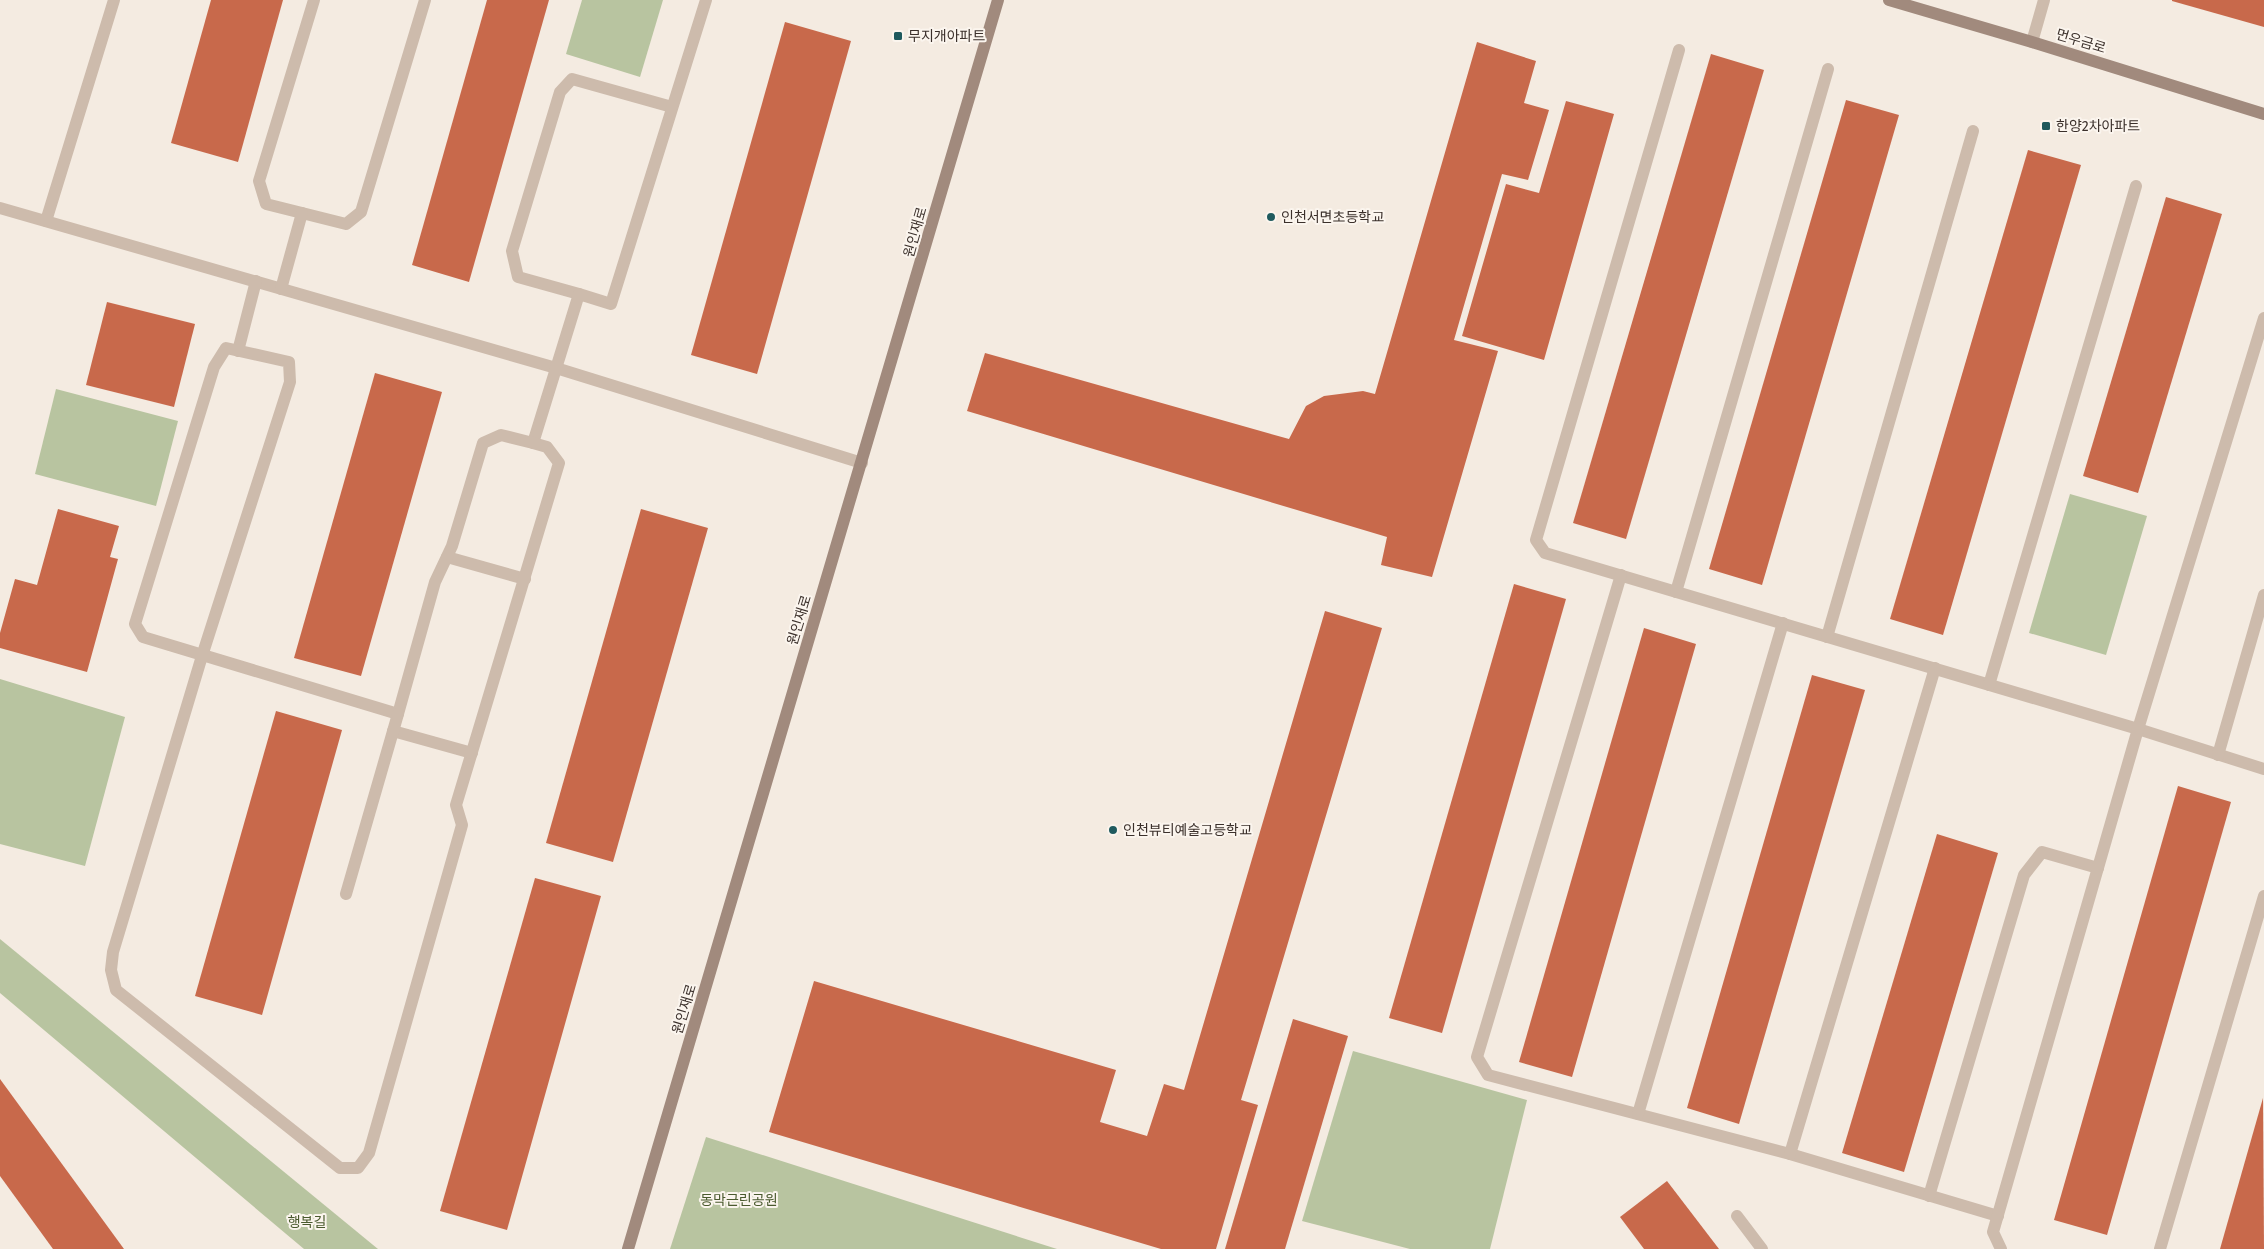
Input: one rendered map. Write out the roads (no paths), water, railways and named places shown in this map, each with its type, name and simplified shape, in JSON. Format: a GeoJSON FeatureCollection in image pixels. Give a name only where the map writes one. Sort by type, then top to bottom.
{"type":"FeatureCollection","features":[{"type":"Feature","properties":{"kind":"main road","name":"원인재로"},"geometry":{"type":"LineString","coordinates":[[628,1249],[998,0]]}},
{"type":"Feature","properties":{"kind":"main road","name":"먼우금로"},"geometry":{"type":"LineString","coordinates":[[1889,0],[2264,114]]}},
{"type":"Feature","properties":{"kind":"street"},"geometry":{"type":"LineString","coordinates":[[46,222],[114,0]]}},
{"type":"Feature","properties":{"kind":"street"},"geometry":{"type":"LineString","coordinates":[[314,0],[259,181],[266,204],[346,224],[361,212],[426,0]]}},
{"type":"Feature","properties":{"kind":"street"},"geometry":{"type":"LineString","coordinates":[[672,107],[572,79],[560,92],[512,251],[518,277],[611,304],[706,0]]}},
{"type":"Feature","properties":{"kind":"street"},"geometry":{"type":"LineString","coordinates":[[2032,42],[2044,0]]}},
{"type":"Feature","properties":{"kind":"street"},"geometry":{"type":"LineString","coordinates":[[1679,50],[1536,540],[1546,553],[2138,729],[2264,769]]}},
{"type":"Feature","properties":{"kind":"street"},"geometry":{"type":"LineString","coordinates":[[1676,592],[1828,69]]}},
{"type":"Feature","properties":{"kind":"street"},"geometry":{"type":"LineString","coordinates":[[1827,637],[1973,130]]}},
{"type":"Feature","properties":{"kind":"street"},"geometry":{"type":"LineString","coordinates":[[1989,685],[2136,186]]}},
{"type":"Feature","properties":{"kind":"street"},"geometry":{"type":"LineString","coordinates":[[0,208],[556,368],[862,462]]}},
{"type":"Feature","properties":{"kind":"street"},"geometry":{"type":"LineString","coordinates":[[281,289],[302,213]]}},
{"type":"Feature","properties":{"kind":"street"},"geometry":{"type":"LineString","coordinates":[[238,351],[256,282]]}},
{"type":"Feature","properties":{"kind":"street"},"geometry":{"type":"LineString","coordinates":[[533,443],[579,294]]}},
{"type":"Feature","properties":{"kind":"street"},"geometry":{"type":"LineString","coordinates":[[2001,1249],[1993,1232],[2138,729],[2264,318]]}},
{"type":"Feature","properties":{"kind":"street"},"geometry":{"type":"LineString","coordinates":[[346,894],[398,714],[435,582],[447,557],[484,443],[501,435],[533,443],[547,447],[559,463],[456,805],[462,825],[369,1153],[358,1168],[340,1168],[116,990],[111,970],[113,952],[202,656],[290,382],[289,362],[226,348],[214,367],[135,624],[143,637],[202,656],[398,714]]}},
{"type":"Feature","properties":{"kind":"street"},"geometry":{"type":"LineString","coordinates":[[447,557],[524,579]]}},
{"type":"Feature","properties":{"kind":"street"},"geometry":{"type":"LineString","coordinates":[[1621,576],[1477,1058],[1488,1075],[1790,1154],[1998,1216]]}},
{"type":"Feature","properties":{"kind":"street"},"geometry":{"type":"LineString","coordinates":[[2218,755],[2264,595]]}},
{"type":"Feature","properties":{"kind":"street"},"geometry":{"type":"LineString","coordinates":[[1638,1114],[1783,623]]}},
{"type":"Feature","properties":{"kind":"street"},"geometry":{"type":"LineString","coordinates":[[1790,1154],[1934,668]]}},
{"type":"Feature","properties":{"kind":"street"},"geometry":{"type":"LineString","coordinates":[[392,731],[472,753]]}},
{"type":"Feature","properties":{"kind":"street"},"geometry":{"type":"LineString","coordinates":[[1929,1196],[2024,875],[2042,852],[2098,868]]}},
{"type":"Feature","properties":{"kind":"street"},"geometry":{"type":"LineString","coordinates":[[2160,1249],[2264,896]]}},
{"type":"Feature","properties":{"kind":"street"},"geometry":{"type":"LineString","coordinates":[[1737,1216],[1762,1249]]}},
{"type":"Feature","properties":{"kind":"place","name":"무지개아파트"},"geometry":{"type":"Point","coordinates":[898,36]}},
{"type":"Feature","properties":{"kind":"place","name":"한양2차아파트"},"geometry":{"type":"Point","coordinates":[2046,126]}},
{"type":"Feature","properties":{"kind":"place","name":"인천서면초등학교"},"geometry":{"type":"Point","coordinates":[1271,217]}},
{"type":"Feature","properties":{"kind":"place","name":"인천뷰티예술고등학교"},"geometry":{"type":"Point","coordinates":[1113,830]}},
{"type":"Feature","properties":{"kind":"park label","name":"동막근린공원"},"geometry":{"type":"Point","coordinates":[739,1200]}},
{"type":"Feature","properties":{"kind":"park label","name":"행복길"},"geometry":{"type":"Point","coordinates":[307,1222]}}]}
